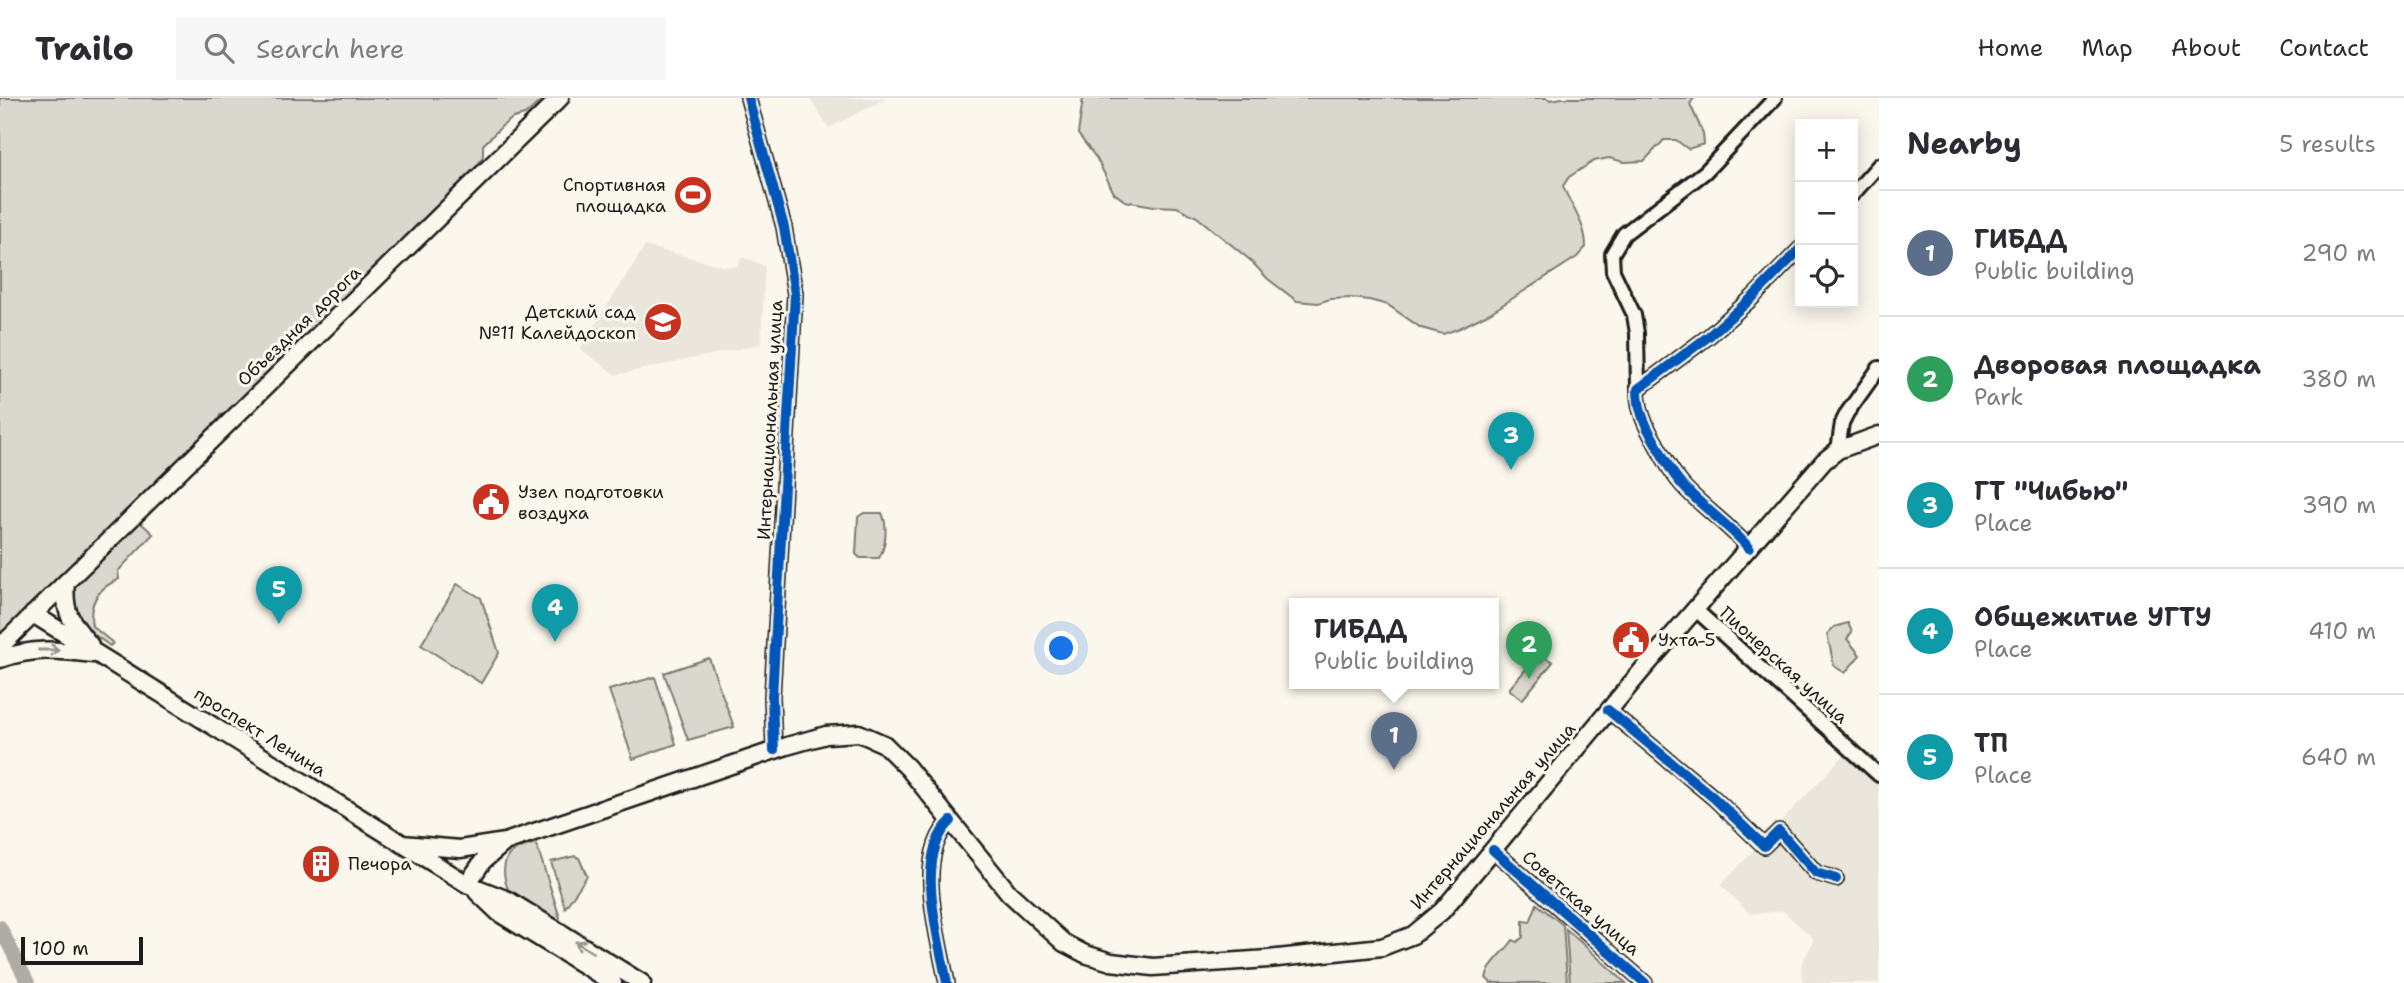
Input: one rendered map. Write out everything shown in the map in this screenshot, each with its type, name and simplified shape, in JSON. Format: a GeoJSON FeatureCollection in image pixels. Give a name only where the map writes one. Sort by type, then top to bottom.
{"type":"FeatureCollection","features":[{"type":"Feature","properties":{"kind":"main road","name":"Объездная дорога"},"geometry":{"type":"LineString","coordinates":[[0,647],[559,98]]}},
{"type":"Feature","properties":{"kind":"main road","name":"Интернациональная улица"},"geometry":{"type":"LineString","coordinates":[[402,844],[460,849],[505,842],[774,750],[826,735],[859,733],[884,744],[908,768],[1009,893],[1064,943],[1085,954],[1111,962],[1153,967],[1382,947],[1413,935],[1442,911],[1608,710],[1824,461],[1838,450],[1879,435]]}},
{"type":"Feature","properties":{"kind":"main road"},"geometry":{"type":"LineString","coordinates":[[66,582],[67,611],[73,623],[99,655]]}},
{"type":"Feature","properties":{"kind":"main road","name":"проспект Ленина"},"geometry":{"type":"LineString","coordinates":[[33,614],[467,884],[508,900],[642,983]]}},
{"type":"Feature","properties":{"kind":"main road"},"geometry":{"type":"LineString","coordinates":[[0,659],[20,652],[49,649],[99,655]]}},
{"type":"Feature","properties":{"kind":"main road","name":"Интернациональная улица"},"geometry":{"type":"LineString","coordinates":[[467,884],[483,861],[505,842]]}},
{"type":"Feature","properties":{"kind":"main road","name":"проспект Ленина"},"geometry":{"type":"LineString","coordinates":[[467,884],[499,913],[613,983]]}},
{"type":"Feature","properties":{"kind":"street","name":"Интернациональная улица"},"geometry":{"type":"LineString","coordinates":[[748,98],[784,227],[795,294],[772,697],[774,750]]}},
{"type":"Feature","properties":{"kind":"street"},"geometry":{"type":"LineString","coordinates":[[1749,548],[1738,534],[1683,487],[1646,428],[1638,405],[1637,333],[1634,315],[1613,271],[1612,254],[1624,234],[1705,172],[1774,98]]}},
{"type":"Feature","properties":{"kind":"street"},"geometry":{"type":"LineString","coordinates":[[1858,188],[1879,165]]}},
{"type":"Feature","properties":{"kind":"street"},"geometry":{"type":"LineString","coordinates":[[1638,389],[1709,336],[1753,297],[1795,253]]}},
{"type":"Feature","properties":{"kind":"street"},"geometry":{"type":"LineString","coordinates":[[1838,450],[1842,423],[1847,413],[1879,368]]}},
{"type":"Feature","properties":{"kind":"street","name":"Пионерская улица"},"geometry":{"type":"LineString","coordinates":[[1696,610],[1879,775]]}},
{"type":"Feature","properties":{"kind":"street"},"geometry":{"type":"LineString","coordinates":[[1608,710],[1713,798],[1764,846],[1779,831],[1816,873],[1836,880]]}},
{"type":"Feature","properties":{"kind":"street"},"geometry":{"type":"LineString","coordinates":[[947,983],[931,893],[930,871],[941,832],[951,821]]}},
{"type":"Feature","properties":{"kind":"street","name":"Советская улица"},"geometry":{"type":"LineString","coordinates":[[1493,850],[1645,983]]}},
{"type":"Feature","properties":{"kind":"shaded area"},"geometry":{"type":"Polygon","coordinates":[[[0,98],[544,98],[525,115],[513,118],[502,126],[483,145],[483,156],[478,165],[232,412],[220,415],[217,423],[0,641],[0,98]]]}},
{"type":"Feature","properties":{"kind":"shaded area"},"geometry":{"type":"Polygon","coordinates":[[[809,98],[887,98],[829,128],[809,98]]]}},
{"type":"Feature","properties":{"kind":"shaded area"},"geometry":{"type":"Polygon","coordinates":[[[1083,98],[1694,98],[1690,104],[1703,133],[1704,144],[1688,149],[1676,140],[1664,140],[1644,161],[1624,162],[1609,158],[1594,161],[1569,177],[1563,186],[1581,223],[1586,247],[1577,257],[1490,313],[1443,334],[1421,328],[1388,305],[1369,300],[1330,299],[1318,303],[1297,301],[1197,217],[1177,207],[1125,201],[1114,193],[1097,159],[1078,134],[1083,98]]]}},
{"type":"Feature","properties":{"kind":"shaded area"},"geometry":{"type":"Polygon","coordinates":[[[645,246],[723,266],[736,267],[743,257],[765,266],[761,344],[616,375],[580,349],[645,246]]]}},
{"type":"Feature","properties":{"kind":"shaded area"},"geometry":{"type":"Polygon","coordinates":[[[864,513],[882,513],[884,518],[885,536],[879,558],[860,558],[856,554],[858,517],[864,513]]]}},
{"type":"Feature","properties":{"kind":"shaded area"},"geometry":{"type":"Polygon","coordinates":[[[138,520],[153,534],[118,571],[119,579],[105,587],[93,603],[92,626],[113,643],[110,646],[81,625],[68,591],[75,580],[118,542],[138,520]]]}},
{"type":"Feature","properties":{"kind":"shaded area"},"geometry":{"type":"Polygon","coordinates":[[[457,584],[481,598],[499,653],[481,683],[421,645],[457,584]]]}},
{"type":"Feature","properties":{"kind":"shaded area"},"geometry":{"type":"Polygon","coordinates":[[[1848,623],[1852,632],[1847,639],[1860,655],[1845,673],[1834,666],[1827,634],[1834,627],[1848,623]]]}},
{"type":"Feature","properties":{"kind":"shaded area"},"geometry":{"type":"Polygon","coordinates":[[[1539,654],[1553,662],[1522,700],[1509,689],[1539,654]]]}},
{"type":"Feature","properties":{"kind":"shaded area"},"geometry":{"type":"Polygon","coordinates":[[[709,658],[734,727],[688,740],[664,673],[709,658]]]}},
{"type":"Feature","properties":{"kind":"shaded area"},"geometry":{"type":"Polygon","coordinates":[[[655,677],[676,744],[633,759],[609,690],[655,677]]]}},
{"type":"Feature","properties":{"kind":"shaded area"},"geometry":{"type":"Polygon","coordinates":[[[1847,752],[1879,782],[1879,983],[1803,983],[1801,966],[1814,939],[1783,911],[1750,914],[1721,885],[1847,752]]]}},
{"type":"Feature","properties":{"kind":"shaded area"},"geometry":{"type":"Polygon","coordinates":[[[536,843],[560,918],[558,922],[513,896],[505,882],[505,864],[510,854],[536,843]]]}},
{"type":"Feature","properties":{"kind":"shaded area"},"geometry":{"type":"Polygon","coordinates":[[[575,856],[579,858],[587,876],[565,908],[551,862],[575,856]]]}},
{"type":"Feature","properties":{"kind":"shaded area"},"geometry":{"type":"Polygon","coordinates":[[[1537,904],[1563,925],[1567,983],[1491,983],[1486,978],[1491,967],[1513,940],[1517,942],[1523,937],[1523,921],[1530,922],[1537,904]]]}},
{"type":"Feature","properties":{"kind":"shaded area"},"geometry":{"type":"Polygon","coordinates":[[[1566,929],[1626,983],[1570,983],[1566,929]]]}},
{"type":"Feature","properties":{"kind":"waterway"},"geometry":{"type":"LineString","coordinates":[[0,927],[28,983]]}},
{"type":"Feature","properties":{"kind":"cycle path"},"geometry":{"type":"LineString","coordinates":[[748,98],[784,227],[795,294],[772,697],[774,750]]}},
{"type":"Feature","properties":{"kind":"cycle path"},"geometry":{"type":"LineString","coordinates":[[1749,548],[1676,478],[1645,422],[1638,389],[1709,336],[1795,254]]}},
{"type":"Feature","properties":{"kind":"cycle path"},"geometry":{"type":"LineString","coordinates":[[1608,710],[1714,798],[1764,846],[1779,831],[1816,873],[1836,879]]}},
{"type":"Feature","properties":{"kind":"cycle path"},"geometry":{"type":"LineString","coordinates":[[947,983],[935,921],[931,876],[933,854],[940,836],[951,821]]}},
{"type":"Feature","properties":{"kind":"cycle path"},"geometry":{"type":"LineString","coordinates":[[1493,850],[1645,983]]}},
{"type":"Feature","properties":{"kind":"place","name":"Спортивная площадка"},"geometry":{"type":"Point","coordinates":[693,195]}},
{"type":"Feature","properties":{"kind":"place","name":"Детский сад №11 Калейдоскоп"},"geometry":{"type":"Point","coordinates":[663,322]}},
{"type":"Feature","properties":{"kind":"place","name":"ГТ \"Чибью\""},"geometry":{"type":"Point","coordinates":[1511,470]}},
{"type":"Feature","properties":{"kind":"place","name":"Узел подготовки воздуха"},"geometry":{"type":"Point","coordinates":[491,502]}},
{"type":"Feature","properties":{"kind":"place","name":"ТП"},"geometry":{"type":"Point","coordinates":[279,624]}},
{"type":"Feature","properties":{"kind":"place","name":"Ухта-5"},"geometry":{"type":"Point","coordinates":[1631,640]}},
{"type":"Feature","properties":{"kind":"place","name":"Общежитие УГТУ"},"geometry":{"type":"Point","coordinates":[555,642]}},
{"type":"Feature","properties":{"kind":"place","name":"Дворовая площадка"},"geometry":{"type":"Point","coordinates":[1529,679]}},
{"type":"Feature","properties":{"kind":"place","name":"ГИБДД"},"geometry":{"type":"Point","coordinates":[1394,770]}},
{"type":"Feature","properties":{"kind":"place","name":"Печора"},"geometry":{"type":"Point","coordinates":[321,864]}}]}
